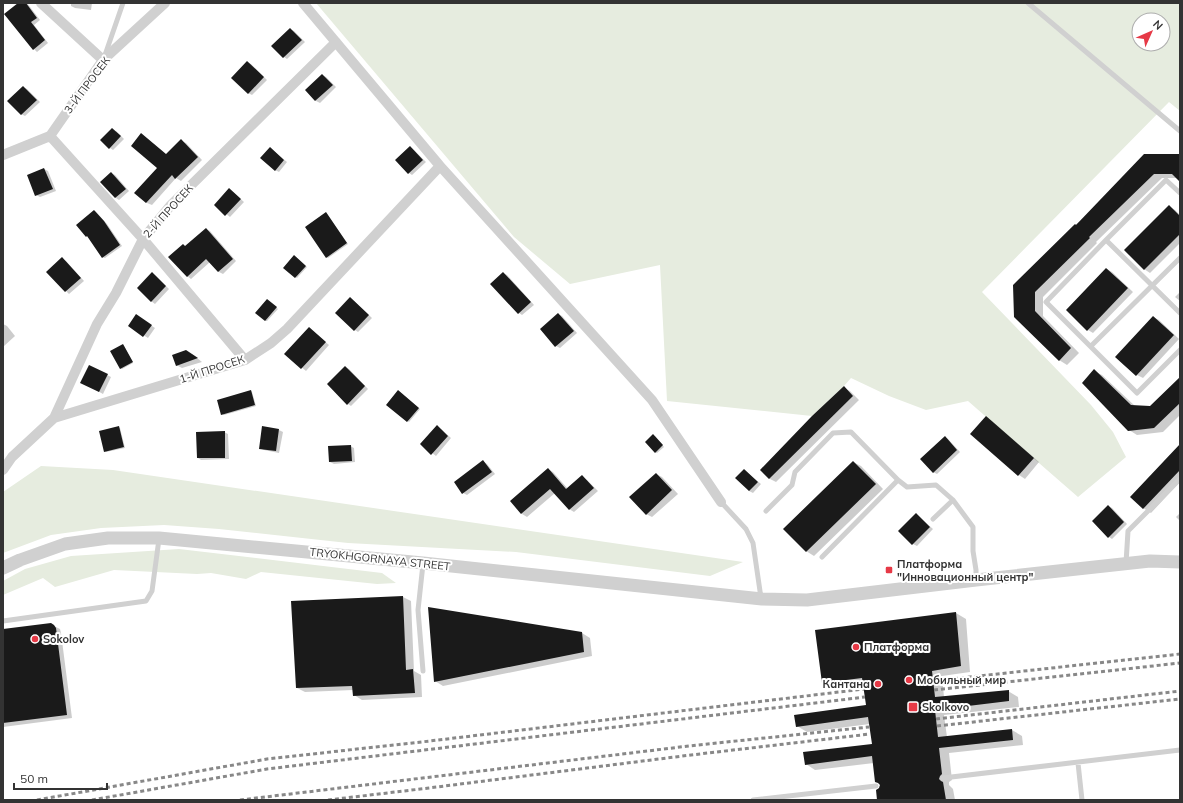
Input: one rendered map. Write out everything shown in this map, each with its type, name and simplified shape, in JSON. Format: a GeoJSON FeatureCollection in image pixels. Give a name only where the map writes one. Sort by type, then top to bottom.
{"type":"FeatureCollection","features":[{"type":"Feature","properties":{"kind":"street"},"geometry":{"type":"LineString","coordinates":[[41,3],[103,60]]}},
{"type":"Feature","properties":{"kind":"street","name":"3-Й ПРОСЕК"},"geometry":{"type":"LineString","coordinates":[[50,136],[103,60],[165,3]]}},
{"type":"Feature","properties":{"kind":"street"},"geometry":{"type":"LineString","coordinates":[[303,3],[440,166],[652,400],[721,502]]}},
{"type":"Feature","properties":{"kind":"street","name":"2-Й ПРОСЕК"},"geometry":{"type":"LineString","coordinates":[[54,418],[97,324],[116,293],[143,239],[171,206],[336,42]]}},
{"type":"Feature","properties":{"kind":"street"},"geometry":{"type":"LineString","coordinates":[[3,155],[50,136],[143,239],[245,360]]}},
{"type":"Feature","properties":{"kind":"street","name":"1-Й ПРОСЕК"},"geometry":{"type":"LineString","coordinates":[[3,470],[12,457],[54,418],[245,360],[271,343],[287,329],[440,166]]}},
{"type":"Feature","properties":{"kind":"street","name":"TRYOKHGORNAYA STREET"},"geometry":{"type":"LineString","coordinates":[[3,568],[20,560],[65,544],[108,538],[159,538],[423,563],[762,599],[807,600],[1150,561],[1180,562]]}},
{"type":"Feature","properties":{"kind":"lane"},"geometry":{"type":"LineString","coordinates":[[103,60],[123,3]]}},
{"type":"Feature","properties":{"kind":"lane"},"geometry":{"type":"LineString","coordinates":[[1028,3],[1180,131]]}},
{"type":"Feature","properties":{"kind":"lane"},"geometry":{"type":"LineString","coordinates":[[1180,193],[1166,180],[1046,302],[1137,392],[1180,350]]}},
{"type":"Feature","properties":{"kind":"lane"},"geometry":{"type":"LineString","coordinates":[[1106,240],[1180,313]]}},
{"type":"Feature","properties":{"kind":"lane"},"geometry":{"type":"LineString","coordinates":[[1091,346],[1180,258]]}},
{"type":"Feature","properties":{"kind":"lane"},"geometry":{"type":"LineString","coordinates":[[766,511],[792,485],[795,472],[833,433],[851,432],[898,480],[907,487],[936,485],[953,500],[973,527],[973,552],[976,580]]}},
{"type":"Feature","properties":{"kind":"lane"},"geometry":{"type":"LineString","coordinates":[[1126,564],[1128,531],[1180,479]]}},
{"type":"Feature","properties":{"kind":"lane"},"geometry":{"type":"LineString","coordinates":[[822,557],[898,480]]}},
{"type":"Feature","properties":{"kind":"lane"},"geometry":{"type":"LineString","coordinates":[[933,519],[953,500]]}},
{"type":"Feature","properties":{"kind":"lane"},"geometry":{"type":"LineString","coordinates":[[721,502],[746,529],[752,543],[759,590],[762,599]]}},
{"type":"Feature","properties":{"kind":"lane"},"geometry":{"type":"LineString","coordinates":[[3,621],[146,601],[152,590],[159,538]]}},
{"type":"Feature","properties":{"kind":"lane"},"geometry":{"type":"LineString","coordinates":[[423,563],[418,610],[423,671]]}},
{"type":"Feature","properties":{"kind":"lane"},"geometry":{"type":"LineString","coordinates":[[943,778],[1180,750]]}},
{"type":"Feature","properties":{"kind":"lane"},"geometry":{"type":"LineString","coordinates":[[1078,763],[1082,800]]}},
{"type":"Feature","properties":{"kind":"lane"},"geometry":{"type":"LineString","coordinates":[[753,800],[876,786]]}},
{"type":"Feature","properties":{"kind":"shaded area"},"geometry":{"type":"Polygon","coordinates":[[[316,3],[1180,3],[1180,111],[1169,102],[982,292],[1091,405],[1113,432],[1126,457],[1078,497],[968,401],[926,410],[889,396],[851,378],[812,416],[667,401],[660,265],[570,284],[514,237],[316,3]]]}},
{"type":"Feature","properties":{"kind":"shaded area"},"geometry":{"type":"Polygon","coordinates":[[[41,466],[113,470],[743,562],[710,576],[516,552],[348,543],[219,529],[164,525],[101,528],[51,535],[3,553],[3,492],[41,466]]]}},
{"type":"Feature","properties":{"kind":"shaded area"},"geometry":{"type":"Polygon","coordinates":[[[179,549],[382,573],[396,583],[377,584],[261,572],[246,579],[211,573],[197,574],[114,570],[55,587],[43,578],[3,595],[3,581],[25,569],[71,556],[179,549]]]}},
{"type":"Feature","properties":{"kind":"building"},"geometry":{"type":"Polygon","coordinates":[[[18,3],[26,3],[37,18],[31,22],[45,40],[33,50],[4,14],[18,3]]]}},
{"type":"Feature","properties":{"kind":"building"},"geometry":{"type":"Polygon","coordinates":[[[290,28],[302,40],[283,58],[271,46],[290,28]]]}},
{"type":"Feature","properties":{"kind":"building"},"geometry":{"type":"Polygon","coordinates":[[[247,61],[264,77],[248,94],[231,78],[247,61]]]}},
{"type":"Feature","properties":{"kind":"building"},"geometry":{"type":"Polygon","coordinates":[[[322,74],[333,85],[315,101],[305,90],[322,74]]]}},
{"type":"Feature","properties":{"kind":"building"},"geometry":{"type":"Polygon","coordinates":[[[23,86],[37,100],[21,115],[7,101],[23,86]]]}},
{"type":"Feature","properties":{"kind":"building"},"geometry":{"type":"Polygon","coordinates":[[[112,128],[121,136],[109,149],[100,140],[112,128]]]}},
{"type":"Feature","properties":{"kind":"building"},"geometry":{"type":"Polygon","coordinates":[[[141,133],[166,154],[181,139],[198,157],[175,179],[172,175],[146,203],[134,193],[157,168],[131,146],[141,133]]]}},
{"type":"Feature","properties":{"kind":"building"},"geometry":{"type":"Polygon","coordinates":[[[410,146],[423,160],[408,174],[395,160],[410,146]]]}},
{"type":"Feature","properties":{"kind":"building"},"geometry":{"type":"Polygon","coordinates":[[[270,147],[284,160],[275,171],[260,158],[270,147]]]}},
{"type":"Feature","properties":{"kind":"building"},"geometry":{"type":"Polygon","coordinates":[[[1144,154],[1180,154],[1180,182],[1172,174],[1154,174],[1035,292],[1035,311],[1071,348],[1059,361],[1014,317],[1013,285],[1075,224],[1076,225],[1144,154]]]}},
{"type":"Feature","properties":{"kind":"building"},"geometry":{"type":"Polygon","coordinates":[[[44,168],[53,189],[35,196],[27,175],[44,168]]]}},
{"type":"Feature","properties":{"kind":"building"},"geometry":{"type":"Polygon","coordinates":[[[111,172],[126,189],[115,198],[100,182],[111,172]]]}},
{"type":"Feature","properties":{"kind":"building"},"geometry":{"type":"Polygon","coordinates":[[[229,188],[241,199],[225,216],[214,205],[229,188]]]}},
{"type":"Feature","properties":{"kind":"building"},"geometry":{"type":"Polygon","coordinates":[[[1169,205],[1180,216],[1180,234],[1144,270],[1124,250],[1169,205]]]}},
{"type":"Feature","properties":{"kind":"building"},"geometry":{"type":"Polygon","coordinates":[[[94,210],[104,221],[120,245],[102,258],[87,236],[86,237],[76,225],[94,210]]]}},
{"type":"Feature","properties":{"kind":"building"},"geometry":{"type":"Polygon","coordinates":[[[326,212],[347,243],[326,258],[305,227],[326,212]]]}},
{"type":"Feature","properties":{"kind":"building"},"geometry":{"type":"Polygon","coordinates":[[[206,228],[233,259],[218,272],[206,259],[187,277],[168,257],[183,244],[185,246],[206,228]]]}},
{"type":"Feature","properties":{"kind":"building"},"geometry":{"type":"Polygon","coordinates":[[[294,255],[306,266],[295,278],[283,268],[294,255]]]}},
{"type":"Feature","properties":{"kind":"building"},"geometry":{"type":"Polygon","coordinates":[[[62,257],[81,278],[65,292],[46,272],[62,257]]]}},
{"type":"Feature","properties":{"kind":"building"},"geometry":{"type":"Polygon","coordinates":[[[1106,268],[1128,288],[1087,331],[1066,310],[1106,268]]]}},
{"type":"Feature","properties":{"kind":"building"},"geometry":{"type":"Polygon","coordinates":[[[152,272],[166,286],[151,302],[137,288],[152,272]]]}},
{"type":"Feature","properties":{"kind":"building"},"geometry":{"type":"Polygon","coordinates":[[[503,272],[531,302],[518,314],[490,284],[503,272]]]}},
{"type":"Feature","properties":{"kind":"building"},"geometry":{"type":"Polygon","coordinates":[[[350,297],[369,315],[354,331],[335,313],[350,297]]]}},
{"type":"Feature","properties":{"kind":"building"},"geometry":{"type":"Polygon","coordinates":[[[267,299],[277,307],[265,321],[255,313],[267,299]]]}},
{"type":"Feature","properties":{"kind":"building"},"geometry":{"type":"Polygon","coordinates":[[[558,313],[574,331],[555,347],[540,329],[558,313]]]}},
{"type":"Feature","properties":{"kind":"building"},"geometry":{"type":"Polygon","coordinates":[[[136,314],[152,325],[143,337],[128,326],[136,314]]]}},
{"type":"Feature","properties":{"kind":"building"},"geometry":{"type":"Polygon","coordinates":[[[1153,316],[1174,335],[1136,376],[1115,357],[1153,316]]]}},
{"type":"Feature","properties":{"kind":"building"},"geometry":{"type":"Polygon","coordinates":[[[309,327],[326,342],[301,369],[284,354],[309,327]]]}},
{"type":"Feature","properties":{"kind":"building"},"geometry":{"type":"Polygon","coordinates":[[[123,344],[133,362],[120,369],[110,351],[123,344]]]}},
{"type":"Feature","properties":{"kind":"building"},"geometry":{"type":"Polygon","coordinates":[[[186,350],[198,358],[176,366],[172,355],[186,350]]]}},
{"type":"Feature","properties":{"kind":"building"},"geometry":{"type":"Polygon","coordinates":[[[89,365],[108,374],[99,392],[80,383],[89,365]]]}},
{"type":"Feature","properties":{"kind":"building"},"geometry":{"type":"Polygon","coordinates":[[[345,366],[365,386],[347,405],[327,384],[345,366]]]}},
{"type":"Feature","properties":{"kind":"building"},"geometry":{"type":"Polygon","coordinates":[[[1094,369],[1131,405],[1150,406],[1180,377],[1180,403],[1154,428],[1128,431],[1082,383],[1094,369]]]}},
{"type":"Feature","properties":{"kind":"building"},"geometry":{"type":"Polygon","coordinates":[[[844,386],[853,396],[769,479],[760,470],[812,416],[844,386]]]}},
{"type":"Feature","properties":{"kind":"building"},"geometry":{"type":"Polygon","coordinates":[[[251,390],[255,405],[221,415],[217,400],[251,390]]]}},
{"type":"Feature","properties":{"kind":"building"},"geometry":{"type":"Polygon","coordinates":[[[398,390],[419,408],[407,422],[386,405],[398,390]]]}},
{"type":"Feature","properties":{"kind":"building"},"geometry":{"type":"Polygon","coordinates":[[[986,416],[1034,458],[1018,476],[970,434],[986,416]]]}},
{"type":"Feature","properties":{"kind":"building"},"geometry":{"type":"Polygon","coordinates":[[[437,425],[448,436],[431,455],[420,444],[437,425]]]}},
{"type":"Feature","properties":{"kind":"building"},"geometry":{"type":"Polygon","coordinates":[[[119,426],[124,447],[104,452],[99,431],[119,426]]]}},
{"type":"Feature","properties":{"kind":"building"},"geometry":{"type":"Polygon","coordinates":[[[262,426],[279,429],[276,451],[259,449],[262,426]]]}},
{"type":"Feature","properties":{"kind":"building"},"geometry":{"type":"Polygon","coordinates":[[[225,431],[225,458],[197,458],[196,432],[225,431]]]}},
{"type":"Feature","properties":{"kind":"building"},"geometry":{"type":"Polygon","coordinates":[[[653,434],[663,445],[655,453],[645,442],[653,434]]]}},
{"type":"Feature","properties":{"kind":"building"},"geometry":{"type":"Polygon","coordinates":[[[945,436],[957,450],[933,473],[920,459],[945,436]]]}},
{"type":"Feature","properties":{"kind":"building"},"geometry":{"type":"Polygon","coordinates":[[[1180,444],[1180,470],[1143,509],[1130,497],[1180,444]]]}},
{"type":"Feature","properties":{"kind":"building"},"geometry":{"type":"Polygon","coordinates":[[[351,445],[352,461],[329,462],[328,446],[351,445]]]}},
{"type":"Feature","properties":{"kind":"building"},"geometry":{"type":"Polygon","coordinates":[[[483,460],[492,472],[462,494],[454,482],[483,460]]]}},
{"type":"Feature","properties":{"kind":"building"},"geometry":{"type":"Polygon","coordinates":[[[853,461],[876,484],[806,552],[783,529],[853,461]]]}},
{"type":"Feature","properties":{"kind":"building"},"geometry":{"type":"Polygon","coordinates":[[[548,468],[566,489],[582,475],[594,488],[569,510],[550,489],[521,514],[510,501],[548,468]]]}},
{"type":"Feature","properties":{"kind":"building"},"geometry":{"type":"Polygon","coordinates":[[[744,469],[758,482],[749,491],[735,478],[744,469]]]}},
{"type":"Feature","properties":{"kind":"building"},"geometry":{"type":"Polygon","coordinates":[[[656,473],[672,490],[646,515],[629,497],[656,473]]]}},
{"type":"Feature","properties":{"kind":"building"},"geometry":{"type":"Polygon","coordinates":[[[1108,505],[1124,522],[1108,538],[1092,521],[1108,505]]]}},
{"type":"Feature","properties":{"kind":"building"},"geometry":{"type":"Polygon","coordinates":[[[916,513],[930,527],[912,545],[898,531],[916,513]]]}},
{"type":"Feature","properties":{"kind":"building"},"geometry":{"type":"Polygon","coordinates":[[[403,596],[406,670],[413,669],[415,693],[353,696],[352,686],[296,688],[291,601],[403,596]]]}},
{"type":"Feature","properties":{"kind":"building"},"geometry":{"type":"Polygon","coordinates":[[[428,607],[582,632],[584,652],[434,682],[428,607]]]}},
{"type":"Feature","properties":{"kind":"building"},"geometry":{"type":"Polygon","coordinates":[[[956,612],[961,666],[932,671],[935,697],[1009,690],[1009,701],[935,710],[938,737],[1012,729],[1013,740],[939,748],[942,774],[939,779],[943,782],[946,800],[877,800],[876,790],[880,785],[875,782],[872,756],[805,765],[803,752],[872,744],[868,717],[796,727],[794,715],[866,705],[862,678],[822,683],[815,630],[956,612]]]}},
{"type":"Feature","properties":{"kind":"building"},"geometry":{"type":"Polygon","coordinates":[[[51,623],[56,628],[67,715],[3,723],[3,629],[51,623]]]}},
{"type":"Feature","properties":{"kind":"railway"},"geometry":{"type":"LineString","coordinates":[[933,681],[1180,654]]}},
{"type":"Feature","properties":{"kind":"railway"},"geometry":{"type":"LineString","coordinates":[[934,690],[1180,663]]}},
{"type":"Feature","properties":{"kind":"railway"},"geometry":{"type":"LineString","coordinates":[[37,800],[267,759],[864,689]]}},
{"type":"Feature","properties":{"kind":"railway"},"geometry":{"type":"LineString","coordinates":[[936,719],[1180,691]]}},
{"type":"Feature","properties":{"kind":"railway"},"geometry":{"type":"LineString","coordinates":[[92,800],[267,769],[865,697]]}},
{"type":"Feature","properties":{"kind":"railway"},"geometry":{"type":"LineString","coordinates":[[937,726],[1180,699]]}},
{"type":"Feature","properties":{"kind":"railway"},"geometry":{"type":"LineString","coordinates":[[240,800],[689,746],[869,727]]}},
{"type":"Feature","properties":{"kind":"railway"},"geometry":{"type":"LineString","coordinates":[[328,800],[870,734]]}},
{"type":"Feature","properties":{"kind":"place","name":"Платформа \"Инновационный центр\""},"geometry":{"type":"Point","coordinates":[889,570]}},
{"type":"Feature","properties":{"kind":"place","name":"Sokolov"},"geometry":{"type":"Point","coordinates":[35,639]}},
{"type":"Feature","properties":{"kind":"place","name":"Платформа"},"geometry":{"type":"Point","coordinates":[856,647]}},
{"type":"Feature","properties":{"kind":"place","name":"Мобильный мир"},"geometry":{"type":"Point","coordinates":[909,680]}},
{"type":"Feature","properties":{"kind":"place","name":"Кантана"},"geometry":{"type":"Point","coordinates":[878,684]}},
{"type":"Feature","properties":{"kind":"place","name":"Skolkovo"},"geometry":{"type":"Point","coordinates":[913,707]}}]}
